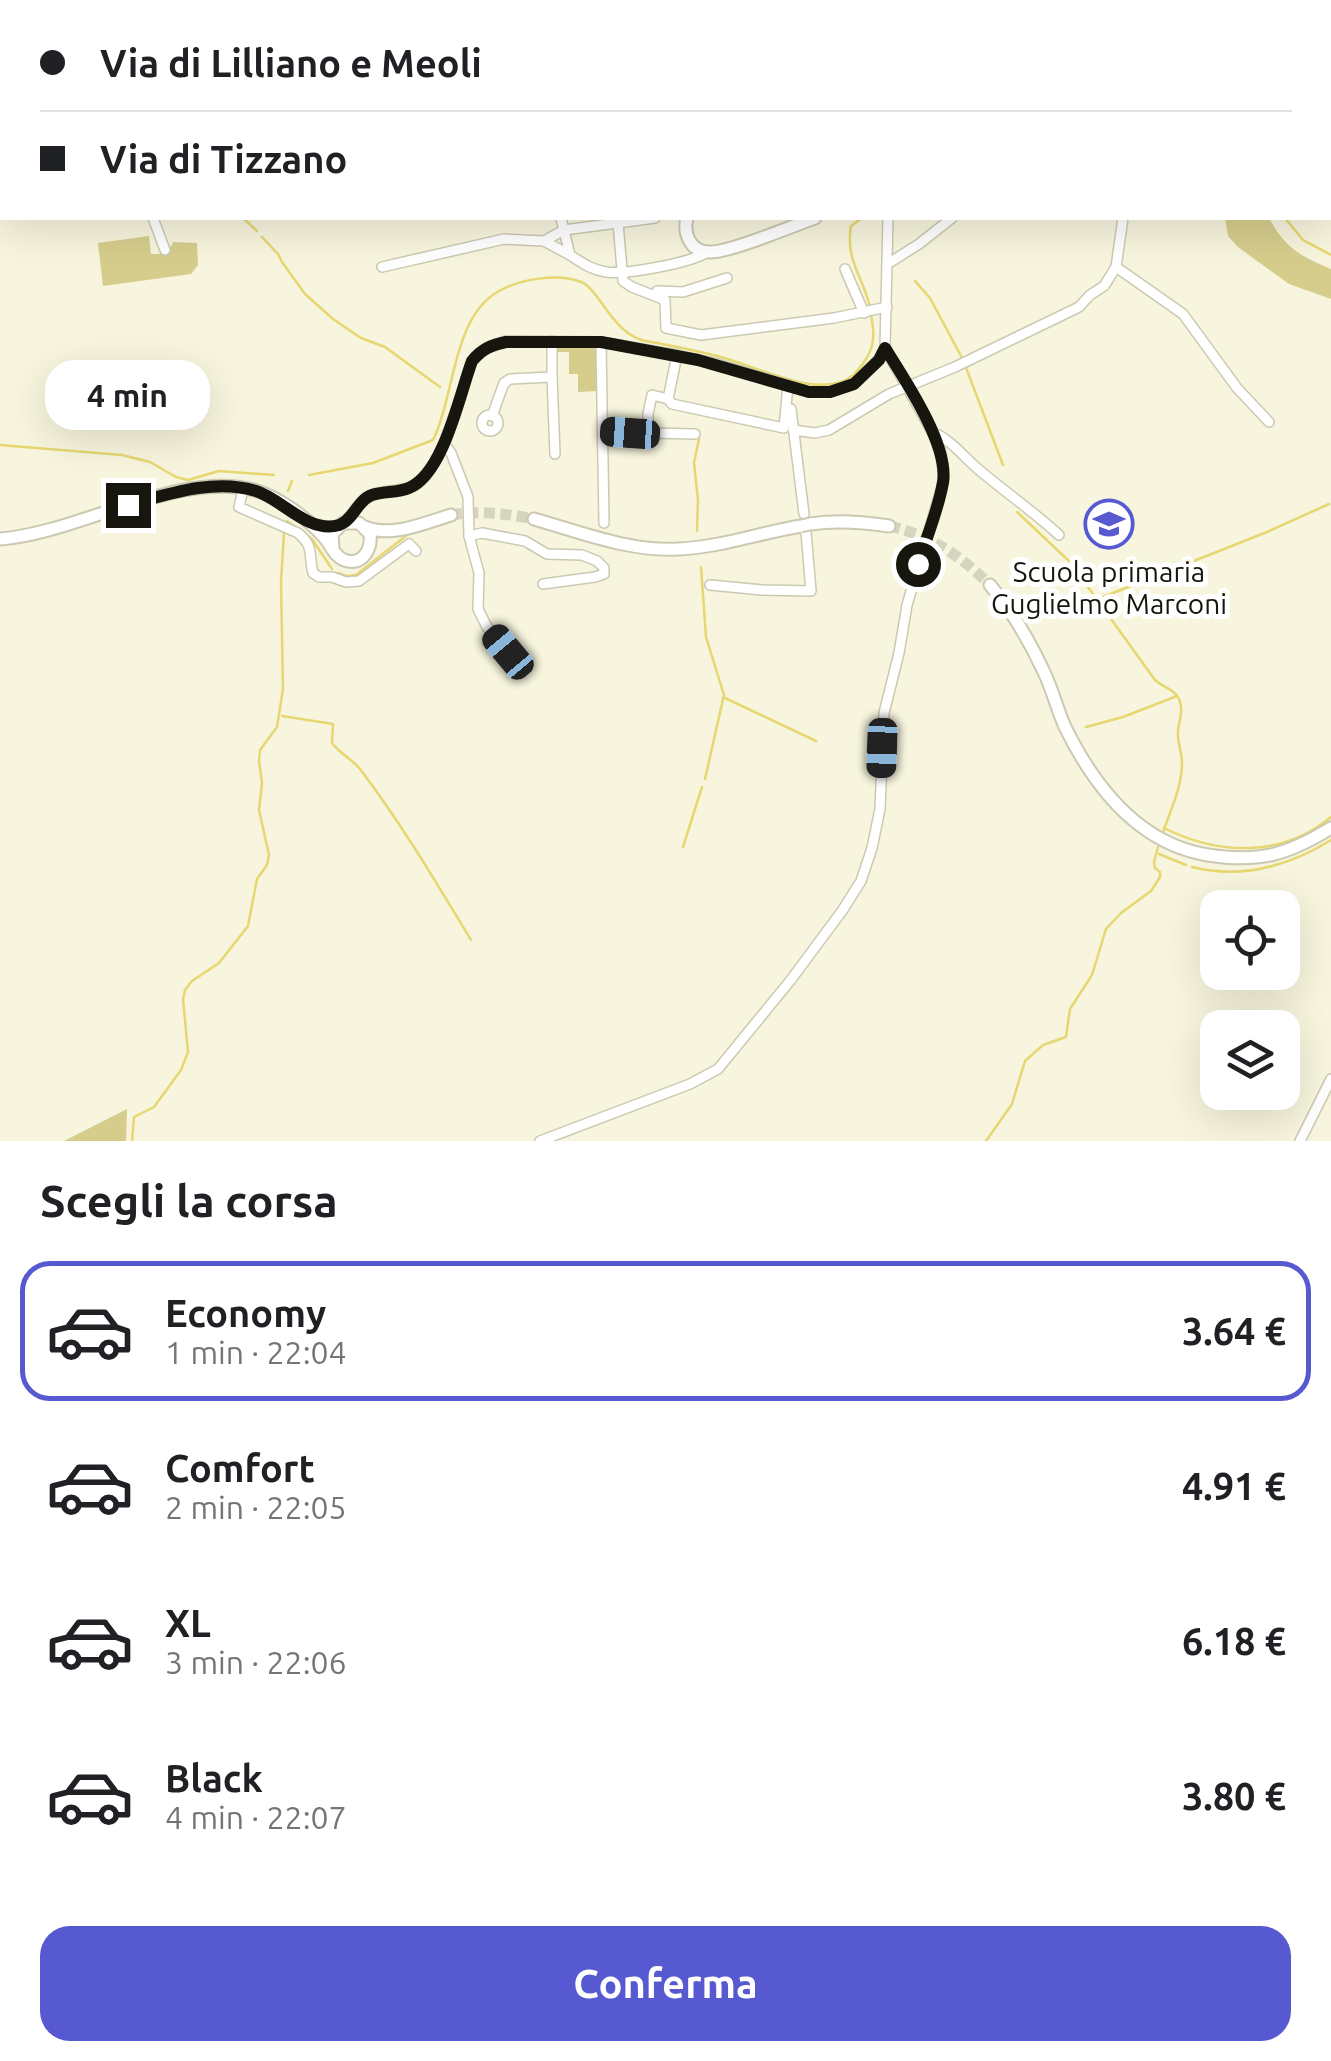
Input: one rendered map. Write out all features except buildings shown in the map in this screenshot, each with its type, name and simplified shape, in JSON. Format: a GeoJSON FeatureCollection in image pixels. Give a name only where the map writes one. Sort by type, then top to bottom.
{"type":"FeatureCollection","features":[{"type":"Feature","properties":{"kind":"main road"},"geometry":{"type":"LineString","coordinates":[[687,220],[688,239],[707,252],[809,220]]}},
{"type":"Feature","properties":{"kind":"main road"},"geometry":{"type":"LineString","coordinates":[[0,539],[76,523],[183,490],[254,490],[320,524],[351,521],[377,531],[451,515]]}},
{"type":"Feature","properties":{"kind":"main road"},"geometry":{"type":"LineString","coordinates":[[300,516],[326,539],[337,562]]}},
{"type":"Feature","properties":{"kind":"main road"},"geometry":{"type":"LineString","coordinates":[[534,519],[655,549],[732,543],[805,524],[834,521],[889,526]]}},
{"type":"Feature","properties":{"kind":"main road"},"geometry":{"type":"LineString","coordinates":[[337,562],[332,534],[341,524]]}},
{"type":"Feature","properties":{"kind":"main road"},"geometry":{"type":"LineString","coordinates":[[364,526],[371,538],[370,549]]}},
{"type":"Feature","properties":{"kind":"main road"},"geometry":{"type":"LineString","coordinates":[[337,562],[362,558],[380,540],[404,528]]}},
{"type":"Feature","properties":{"kind":"main road"},"geometry":{"type":"LineString","coordinates":[[990,586],[1005,602],[1045,673],[1064,725],[1083,760],[1110,799],[1150,834],[1199,854],[1257,859],[1304,845],[1331,828]]}},
{"type":"Feature","properties":{"kind":"street"},"geometry":{"type":"LineString","coordinates":[[154,220],[165,250]]}},
{"type":"Feature","properties":{"kind":"street"},"geometry":{"type":"LineString","coordinates":[[562,220],[570,255]]}},
{"type":"Feature","properties":{"kind":"street"},"geometry":{"type":"LineString","coordinates":[[544,241],[564,230],[626,220]]}},
{"type":"Feature","properties":{"kind":"street"},"geometry":{"type":"LineString","coordinates":[[540,1141],[690,1084],[718,1069],[790,981],[856,890],[872,848],[878,823],[884,713],[907,604],[944,480],[942,453],[885,348],[882,309],[889,264],[888,220]]}},
{"type":"Feature","properties":{"kind":"street"},"geometry":{"type":"LineString","coordinates":[[889,264],[949,220]]}},
{"type":"Feature","properties":{"kind":"street"},"geometry":{"type":"LineString","coordinates":[[793,430],[829,430],[889,394],[1079,307],[1104,286],[1116,267],[1123,220]]}},
{"type":"Feature","properties":{"kind":"street"},"geometry":{"type":"LineString","coordinates":[[618,223],[623,281],[665,300],[666,328],[701,336],[882,309]]}},
{"type":"Feature","properties":{"kind":"street"},"geometry":{"type":"LineString","coordinates":[[382,267],[504,239],[544,241],[596,270],[623,272],[700,257],[707,252]]}},
{"type":"Feature","properties":{"kind":"street"},"geometry":{"type":"LineString","coordinates":[[1116,267],[1183,314],[1268,422]]}},
{"type":"Feature","properties":{"kind":"street"},"geometry":{"type":"LineString","coordinates":[[846,268],[865,312]]}},
{"type":"Feature","properties":{"kind":"street"},"geometry":{"type":"LineString","coordinates":[[644,291],[682,292],[727,278]]}},
{"type":"Feature","properties":{"kind":"street"},"geometry":{"type":"LineString","coordinates":[[552,341],[555,454]]}},
{"type":"Feature","properties":{"kind":"street"},"geometry":{"type":"LineString","coordinates":[[341,524],[369,496],[402,490],[422,480],[444,444],[472,361],[495,344],[601,342],[677,354],[809,392],[845,388],[864,376],[885,348]]}},
{"type":"Feature","properties":{"kind":"street"},"geometry":{"type":"LineString","coordinates":[[601,342],[604,523]]}},
{"type":"Feature","properties":{"kind":"street"},"geometry":{"type":"LineString","coordinates":[[668,399],[677,354]]}},
{"type":"Feature","properties":{"kind":"street"},"geometry":{"type":"LineString","coordinates":[[492,416],[504,383],[510,379],[552,377]]}},
{"type":"Feature","properties":{"kind":"street"},"geometry":{"type":"LineString","coordinates":[[648,433],[652,395],[672,404],[784,428],[788,388]]}},
{"type":"Feature","properties":{"kind":"street"},"geometry":{"type":"LineString","coordinates":[[710,585],[811,591],[788,388]]}},
{"type":"Feature","properties":{"kind":"street"},"geometry":{"type":"LineString","coordinates":[[605,431],[695,434]]}},
{"type":"Feature","properties":{"kind":"street"},"geometry":{"type":"LineString","coordinates":[[933,433],[942,436],[1059,535]]}},
{"type":"Feature","properties":{"kind":"street"},"geometry":{"type":"LineString","coordinates":[[444,444],[468,498],[469,536],[479,573],[478,609],[486,627],[508,652]]}},
{"type":"Feature","properties":{"kind":"street"},"geometry":{"type":"LineString","coordinates":[[242,488],[239,507],[298,534],[310,545],[314,572],[319,577],[337,562],[346,582],[359,581],[408,544],[416,552]]}},
{"type":"Feature","properties":{"kind":"street"},"geometry":{"type":"LineString","coordinates":[[362,502],[358,515],[364,526]]}},
{"type":"Feature","properties":{"kind":"street"},"geometry":{"type":"LineString","coordinates":[[469,536],[482,534],[525,541],[547,554],[582,555],[604,568],[604,574],[595,577],[543,584]]}},
{"type":"Feature","properties":{"kind":"street"},"geometry":{"type":"LineString","coordinates":[[1300,1141],[1331,1079]]}},
{"type":"Feature","properties":{"kind":"shaded area"},"geometry":{"type":"Polygon","coordinates":[[[1225,220],[1270,220],[1294,250],[1331,269],[1331,299],[1289,284],[1228,236],[1225,220]]]}},
{"type":"Feature","properties":{"kind":"shaded area"},"geometry":{"type":"Polygon","coordinates":[[[149,236],[151,254],[165,252],[173,242],[197,243],[198,265],[191,274],[103,286],[98,243],[149,236]]]}},
{"type":"Feature","properties":{"kind":"shaded area"},"geometry":{"type":"Polygon","coordinates":[[[594,344],[598,348],[599,391],[578,392],[578,374],[569,374],[569,352],[556,352],[557,345],[594,344]]]}},
{"type":"Feature","properties":{"kind":"shaded area"},"geometry":{"type":"Polygon","coordinates":[[[127,1109],[126,1141],[64,1141],[127,1109]]]}},
{"type":"Feature","properties":{"kind":"waterway"},"geometry":{"type":"LineString","coordinates":[[245,220],[257,231]]}},
{"type":"Feature","properties":{"kind":"waterway"},"geometry":{"type":"LineString","coordinates":[[859,220],[851,226],[850,249],[870,307]]}},
{"type":"Feature","properties":{"kind":"waterway"},"geometry":{"type":"LineString","coordinates":[[1287,220],[1303,240],[1331,255]]}},
{"type":"Feature","properties":{"kind":"waterway"},"geometry":{"type":"LineString","coordinates":[[262,237],[305,294],[333,319],[361,338],[385,347],[440,387]]}},
{"type":"Feature","properties":{"kind":"waterway"},"geometry":{"type":"LineString","coordinates":[[309,475],[373,463],[433,440],[472,319],[484,303],[517,283],[572,279],[587,286],[621,327],[639,339],[823,385],[839,383],[854,374],[866,359],[872,347],[871,315]]}},
{"type":"Feature","properties":{"kind":"waterway"},"geometry":{"type":"LineString","coordinates":[[915,281],[930,298],[962,358]]}},
{"type":"Feature","properties":{"kind":"waterway"},"geometry":{"type":"LineString","coordinates":[[965,365],[1003,465]]}},
{"type":"Feature","properties":{"kind":"waterway"},"geometry":{"type":"LineString","coordinates":[[697,531],[694,463],[699,439]]}},
{"type":"Feature","properties":{"kind":"waterway"},"geometry":{"type":"LineString","coordinates":[[0,445],[122,455],[150,462],[188,480],[219,471],[274,475]]}},
{"type":"Feature","properties":{"kind":"waterway"},"geometry":{"type":"LineString","coordinates":[[288,491],[292,481]]}},
{"type":"Feature","properties":{"kind":"waterway"},"geometry":{"type":"LineString","coordinates":[[1103,597],[1329,504]]}},
{"type":"Feature","properties":{"kind":"waterway"},"geometry":{"type":"LineString","coordinates":[[1017,512],[1070,562],[1155,680],[1179,699],[1182,772],[1163,832]]}},
{"type":"Feature","properties":{"kind":"waterway"},"geometry":{"type":"LineString","coordinates":[[287,521],[312,539],[332,569]]}},
{"type":"Feature","properties":{"kind":"waterway"},"geometry":{"type":"LineString","coordinates":[[132,1141],[134,1117],[154,1107],[181,1070],[188,1052],[185,990],[219,963],[248,926],[257,879],[267,865],[269,855],[259,810],[259,761],[260,750],[277,727],[283,689],[284,533]]}},
{"type":"Feature","properties":{"kind":"waterway"},"geometry":{"type":"LineString","coordinates":[[338,573],[356,575],[407,535]]}},
{"type":"Feature","properties":{"kind":"waterway"},"geometry":{"type":"LineString","coordinates":[[701,567],[706,637],[724,695],[705,779]]}},
{"type":"Feature","properties":{"kind":"waterway"},"geometry":{"type":"LineString","coordinates":[[1086,727],[1177,696]]}},
{"type":"Feature","properties":{"kind":"waterway"},"geometry":{"type":"LineString","coordinates":[[725,698],[816,741]]}},
{"type":"Feature","properties":{"kind":"waterway"},"geometry":{"type":"LineString","coordinates":[[282,716],[333,724],[332,743],[357,765],[375,789],[471,940]]}},
{"type":"Feature","properties":{"kind":"waterway"},"geometry":{"type":"LineString","coordinates":[[683,847],[702,787]]}},
{"type":"Feature","properties":{"kind":"waterway"},"geometry":{"type":"LineString","coordinates":[[1164,828],[1206,843],[1249,848],[1292,840],[1331,817]]}},
{"type":"Feature","properties":{"kind":"waterway"},"geometry":{"type":"LineString","coordinates":[[1192,867],[1228,872],[1264,868],[1331,840]]}},
{"type":"Feature","properties":{"kind":"waterway"},"geometry":{"type":"LineString","coordinates":[[986,1141],[1012,1104],[1025,1061],[1043,1045],[1066,1037],[1070,1009],[1092,975],[1106,929],[1151,891],[1160,877],[1154,862],[1158,847]]}},
{"type":"Feature","properties":{"kind":"waterway"},"geometry":{"type":"LineString","coordinates":[[1159,854],[1186,865]]}},
{"type":"Feature","properties":{"kind":"tunnel"},"geometry":{"type":"LineString","coordinates":[[451,515],[493,513],[534,519]]}},
{"type":"Feature","properties":{"kind":"tunnel"},"geometry":{"type":"LineString","coordinates":[[889,526],[944,548],[990,585]]}},
{"type":"Feature","properties":{"kind":"place","name":"Scuola primaria Guglielmo Marconi"},"geometry":{"type":"Point","coordinates":[1109,524]}},
{"type":"Feature","properties":{"kind":"route"},"geometry":{"type":"LineString","coordinates":[[128,505],[183,490],[242,488],[269,497],[308,521],[340,525],[364,498],[411,487],[427,475],[444,444],[472,361],[495,344],[601,342],[677,354],[809,392],[830,392],[854,384],[879,360],[885,348],[942,453],[944,480],[918,564]]}}]}
